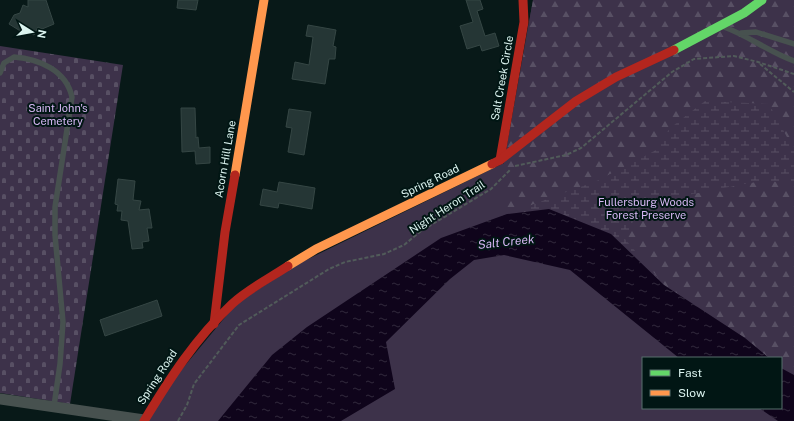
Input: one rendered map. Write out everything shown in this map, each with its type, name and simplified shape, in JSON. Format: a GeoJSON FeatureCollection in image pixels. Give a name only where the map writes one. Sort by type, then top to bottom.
{"type":"FeatureCollection","features":[{"type":"Feature","properties":{"kind":"street","name":"Acorn Hill Lane"},"geometry":{"type":"LineString","coordinates":[[214,324],[225,232],[264,0]]}},
{"type":"Feature","properties":{"kind":"street","name":"Salt Creek Circle"},"geometry":{"type":"LineString","coordinates":[[500,160],[524,22],[523,0]]}},
{"type":"Feature","properties":{"kind":"street","name":"Spring Road"},"geometry":{"type":"LineString","coordinates":[[144,420],[174,370],[233,303],[300,258],[500,160],[576,101],[616,77],[744,13],[762,0]]}},
{"type":"Feature","properties":{"kind":"street"},"geometry":{"type":"LineString","coordinates":[[0,399],[144,420]]}},
{"type":"Feature","properties":{"kind":"lane"},"geometry":{"type":"LineString","coordinates":[[720,26],[741,33],[775,54],[794,61]]}},
{"type":"Feature","properties":{"kind":"lane"},"geometry":{"type":"LineString","coordinates":[[741,33],[756,32],[794,44]]}},
{"type":"Feature","properties":{"kind":"lane"},"geometry":{"type":"LineString","coordinates":[[0,73],[4,63],[14,57],[37,61],[49,66],[67,82],[72,97],[55,207],[55,228],[63,322],[61,352],[54,406]]}},
{"type":"Feature","properties":{"kind":"path","name":"Night Heron Trail"},"geometry":{"type":"LineString","coordinates":[[178,421],[187,405],[194,384],[239,325],[329,268],[345,262],[384,254],[404,245],[421,231],[491,189],[515,166],[566,155],[581,148],[672,72],[694,59],[734,56],[794,74]]}},
{"type":"Feature","properties":{"kind":"path"},"geometry":{"type":"LineString","coordinates":[[758,62],[794,92]]}},
{"type":"Feature","properties":{"kind":"green space","name":"Fullersburg Woods Forest Preserve"},"geometry":{"type":"Polygon","coordinates":[[[533,0],[794,0],[794,421],[147,421],[168,386],[236,304],[296,265],[504,163],[533,0]]]}},
{"type":"Feature","properties":{"kind":"green space"},"geometry":{"type":"Polygon","coordinates":[[[533,0],[794,0],[794,150],[669,129],[658,149],[599,180],[507,214],[504,163],[533,0]]]}},
{"type":"Feature","properties":{"kind":"green space","name":"Saint John's Cemetery"},"geometry":{"type":"Polygon","coordinates":[[[0,46],[123,65],[70,404],[0,393],[0,46]]]}},
{"type":"Feature","properties":{"kind":"green space"},"geometry":{"type":"Polygon","coordinates":[[[705,101],[769,104],[794,150],[794,184],[765,180],[641,204],[625,239],[664,285],[611,234],[549,209],[507,214],[599,180],[658,149],[669,129],[705,101]]]}},
{"type":"Feature","properties":{"kind":"green space"},"geometry":{"type":"Polygon","coordinates":[[[765,180],[794,184],[794,373],[787,373],[782,369],[782,357],[768,357],[745,338],[664,285],[625,238],[641,204],[765,180]]]}},
{"type":"Feature","properties":{"kind":"water","name":"Salt Creek"},"geometry":{"type":"Polygon","coordinates":[[[549,209],[611,234],[664,285],[745,338],[768,357],[678,357],[570,270],[504,255],[474,260],[450,279],[386,342],[395,389],[341,421],[218,421],[272,355],[307,327],[441,238],[507,214],[549,209]]]}},
{"type":"Feature","properties":{"kind":"water"},"geometry":{"type":"Polygon","coordinates":[[[782,369],[794,375],[794,421],[778,421],[760,409],[782,409],[782,369]]]}},
{"type":"Feature","properties":{"kind":"building"},"geometry":{"type":"Polygon","coordinates":[[[28,0],[46,0],[54,24],[42,29],[38,27],[34,35],[24,29],[22,32],[9,24],[14,15],[20,13],[23,5],[28,7],[28,0]]]}},
{"type":"Feature","properties":{"kind":"building"},"geometry":{"type":"Polygon","coordinates":[[[178,0],[198,0],[196,10],[177,8],[178,0]]]}},
{"type":"Feature","properties":{"kind":"building"},"geometry":{"type":"Polygon","coordinates":[[[466,0],[480,0],[483,9],[477,11],[485,36],[495,33],[499,46],[482,51],[480,45],[467,49],[460,26],[473,22],[466,0]]]}},
{"type":"Feature","properties":{"kind":"building"},"geometry":{"type":"Polygon","coordinates":[[[308,25],[336,30],[333,46],[336,47],[335,59],[329,59],[325,84],[292,79],[295,62],[309,65],[313,37],[306,36],[308,25]]]}},
{"type":"Feature","properties":{"kind":"building"},"geometry":{"type":"Polygon","coordinates":[[[181,108],[195,108],[196,138],[198,137],[199,148],[210,147],[210,163],[196,164],[195,151],[182,152],[181,108]]]}},
{"type":"Feature","properties":{"kind":"building"},"geometry":{"type":"Polygon","coordinates":[[[289,109],[311,112],[304,155],[288,152],[292,128],[286,127],[289,109]]]}},
{"type":"Feature","properties":{"kind":"building"},"geometry":{"type":"Polygon","coordinates":[[[118,179],[135,181],[133,200],[141,201],[139,210],[149,209],[152,228],[147,228],[149,241],[142,242],[143,248],[132,249],[128,221],[121,220],[122,211],[117,211],[118,205],[115,204],[118,179]]]}},
{"type":"Feature","properties":{"kind":"building"},"geometry":{"type":"Polygon","coordinates":[[[279,182],[315,188],[312,209],[279,203],[278,208],[260,205],[263,189],[277,192],[279,182]]]}},
{"type":"Feature","properties":{"kind":"building"},"geometry":{"type":"Polygon","coordinates":[[[157,300],[162,316],[105,336],[100,320],[157,300]]]}},
{"type":"Feature","properties":{"kind":"traffic: fast"},"geometry":{"type":"LineString","coordinates":[[674,50],[744,13],[762,0]]}},
{"type":"Feature","properties":{"kind":"traffic: slow"},"geometry":{"type":"LineString","coordinates":[[235,175],[264,0]]}},
{"type":"Feature","properties":{"kind":"traffic: slow"},"geometry":{"type":"LineString","coordinates":[[288,266],[316,249],[492,164]]}},
{"type":"Feature","properties":{"kind":"traffic: jam"},"geometry":{"type":"LineString","coordinates":[[500,160],[524,22],[523,0]]}},
{"type":"Feature","properties":{"kind":"traffic: jam"},"geometry":{"type":"LineString","coordinates":[[492,164],[500,160],[576,101],[616,77],[674,50]]}},
{"type":"Feature","properties":{"kind":"traffic: jam"},"geometry":{"type":"LineString","coordinates":[[214,324],[225,232],[235,175]]}},
{"type":"Feature","properties":{"kind":"traffic: jam"},"geometry":{"type":"LineString","coordinates":[[144,421],[184,360],[206,331],[219,317],[245,293],[288,266]]}}]}
